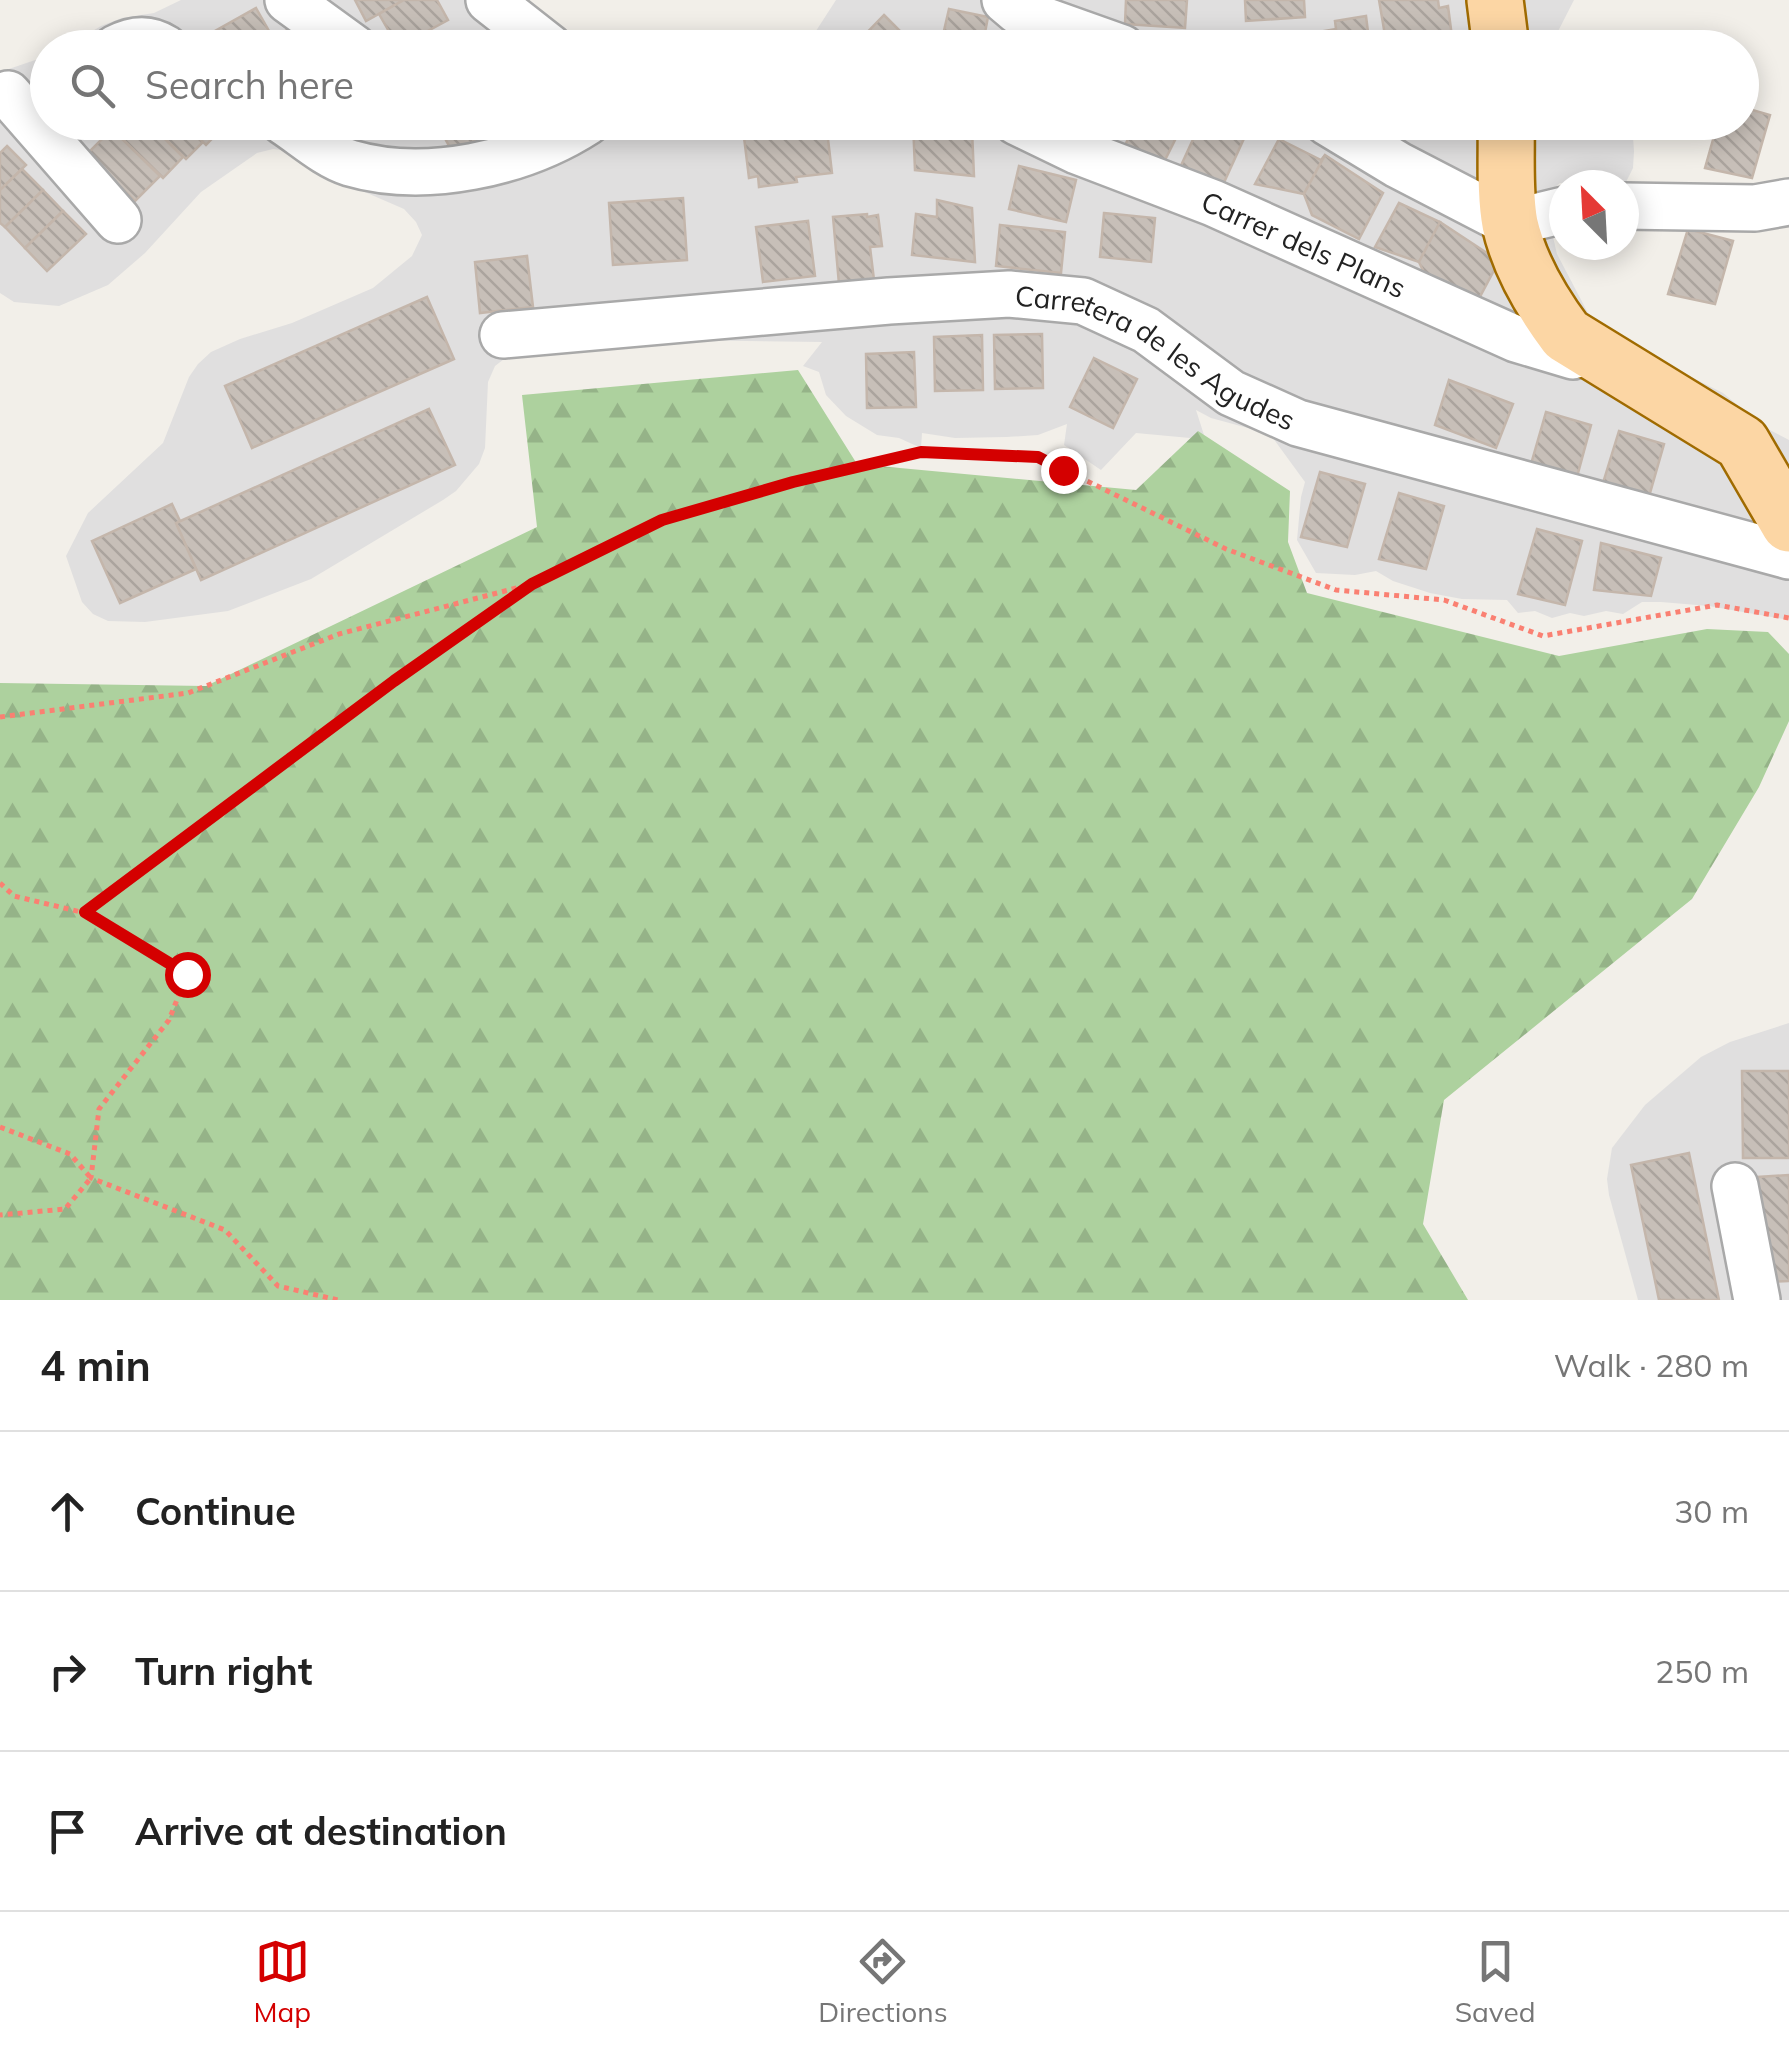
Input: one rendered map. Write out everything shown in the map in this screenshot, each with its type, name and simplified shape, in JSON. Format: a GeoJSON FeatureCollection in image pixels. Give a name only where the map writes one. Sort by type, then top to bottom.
{"type":"FeatureCollection","features":[{"type":"Feature","properties":{"kind":"main road"},"geometry":{"type":"LineString","coordinates":[[1495,0],[1499,30]]}},
{"type":"Feature","properties":{"kind":"main road"},"geometry":{"type":"LineString","coordinates":[[1507,140],[1510,223],[1546,309],[1566,335],[1672,404],[1742,443],[1789,524]]}},
{"type":"Feature","properties":{"kind":"street"},"geometry":{"type":"LineString","coordinates":[[288,0],[329,30]]}},
{"type":"Feature","properties":{"kind":"street"},"geometry":{"type":"LineString","coordinates":[[1005,0],[1018,11],[1071,30]]}},
{"type":"Feature","properties":{"kind":"street"},"geometry":{"type":"LineString","coordinates":[[55,140],[118,220]]}},
{"type":"Feature","properties":{"kind":"street"},"geometry":{"type":"LineString","coordinates":[[312,140],[346,162],[399,172],[450,172],[560,140]]}},
{"type":"Feature","properties":{"kind":"street","name":"Carrer dels Plans"},"geometry":{"type":"LineString","coordinates":[[1054,140],[1213,203],[1516,339],[1573,356],[1592,349]]}},
{"type":"Feature","properties":{"kind":"street"},"geometry":{"type":"LineString","coordinates":[[1357,140],[1510,223],[1549,214]]}},
{"type":"Feature","properties":{"kind":"street"},"geometry":{"type":"LineString","coordinates":[[1639,206],[1755,208],[1789,202]]}},
{"type":"Feature","properties":{"kind":"street","name":"Carretera de les Agudes"},"geometry":{"type":"LineString","coordinates":[[503,335],[1009,294],[1082,301],[1146,330],[1232,393],[1298,423],[1789,556]]}},
{"type":"Feature","properties":{"kind":"street"},"geometry":{"type":"LineString","coordinates":[[1735,1186],[1757,1300]]}},
{"type":"Feature","properties":{"kind":"path"},"geometry":{"type":"LineString","coordinates":[[85,912],[394,681],[532,584],[662,520],[793,482],[921,452],[1038,457],[1226,549],[1336,590],[1444,600],[1543,636],[1717,606],[1789,618]]}},
{"type":"Feature","properties":{"kind":"path"},"geometry":{"type":"LineString","coordinates":[[0,717],[188,693],[339,634],[532,584]]}},
{"type":"Feature","properties":{"kind":"path"},"geometry":{"type":"LineString","coordinates":[[0,882],[14,896],[85,912],[187,974],[169,1020],[99,1110],[91,1178],[65,1209],[0,1215]]}},
{"type":"Feature","properties":{"kind":"path"},"geometry":{"type":"LineString","coordinates":[[0,1127],[70,1154],[91,1178],[224,1230],[278,1286],[338,1300]]}},
{"type":"Feature","properties":{"kind":"shaded area"},"geometry":{"type":"Polygon","coordinates":[[[181,0],[502,0],[556,30],[94,30],[122,18],[154,13],[181,0]]]}},
{"type":"Feature","properties":{"kind":"shaded area"},"geometry":{"type":"Polygon","coordinates":[[[836,0],[1574,0],[1559,30],[817,30],[836,0]]]}},
{"type":"Feature","properties":{"kind":"shaded area"},"geometry":{"type":"Polygon","coordinates":[[[30,62],[30,140],[1633,140],[1632,170],[1549,170],[1549,260],[1560,260],[1589,315],[1657,367],[1691,377],[1723,393],[1764,427],[1789,440],[1789,620],[1661,602],[1642,602],[1623,614],[1570,613],[1552,618],[1535,611],[1518,613],[1507,600],[1462,599],[1430,593],[1376,571],[1355,575],[1316,573],[1297,540],[1305,482],[1270,434],[1196,410],[1204,435],[1190,438],[1136,433],[1101,470],[1064,445],[1067,424],[1038,435],[1006,437],[955,438],[922,433],[921,448],[899,438],[877,435],[846,416],[826,395],[819,372],[803,366],[822,342],[607,339],[508,356],[495,366],[488,382],[485,448],[479,464],[456,491],[311,579],[228,611],[145,622],[108,621],[93,614],[82,602],[66,556],[88,513],[163,443],[198,364],[211,352],[240,339],[292,323],[373,288],[412,256],[422,235],[404,209],[344,183],[289,151],[273,149],[257,153],[201,192],[145,253],[108,285],[59,306],[14,302],[0,293],[0,72],[30,62]]]}},
{"type":"Feature","properties":{"kind":"shaded area"},"geometry":{"type":"Polygon","coordinates":[[[1789,1023],[1789,1300],[1638,1300],[1609,1195],[1607,1179],[1612,1148],[1645,1105],[1701,1057],[1730,1042],[1789,1023]]]}},
{"type":"Feature","properties":{"kind":"green space"},"geometry":{"type":"Polygon","coordinates":[[[798,370],[857,464],[1136,490],[1198,431],[1290,491],[1288,542],[1307,593],[1559,656],[1707,629],[1768,632],[1789,654],[1789,721],[1759,787],[1692,899],[1444,1100],[1423,1224],[1468,1300],[0,1300],[0,683],[206,686],[537,527],[522,395],[798,370]]]}},
{"type":"Feature","properties":{"kind":"building"},"geometry":{"type":"Polygon","coordinates":[[[355,0],[404,0],[366,21],[355,0]]]}},
{"type":"Feature","properties":{"kind":"building"},"geometry":{"type":"Polygon","coordinates":[[[404,0],[437,0],[448,20],[429,30],[388,30],[379,14],[404,0]]]}},
{"type":"Feature","properties":{"kind":"building"},"geometry":{"type":"Polygon","coordinates":[[[1126,0],[1187,0],[1185,28],[1125,24],[1126,0]]]}},
{"type":"Feature","properties":{"kind":"building"},"geometry":{"type":"Polygon","coordinates":[[[1245,0],[1304,0],[1305,17],[1246,21],[1245,0]]]}},
{"type":"Feature","properties":{"kind":"building"},"geometry":{"type":"Polygon","coordinates":[[[1379,0],[1438,0],[1439,8],[1448,6],[1451,30],[1384,30],[1379,0]]]}},
{"type":"Feature","properties":{"kind":"building"},"geometry":{"type":"Polygon","coordinates":[[[256,8],[268,30],[217,30],[256,8]]]}},
{"type":"Feature","properties":{"kind":"building"},"geometry":{"type":"Polygon","coordinates":[[[949,9],[988,17],[985,30],[944,30],[949,9]]]}},
{"type":"Feature","properties":{"kind":"building"},"geometry":{"type":"Polygon","coordinates":[[[884,15],[899,30],[870,30],[884,15]]]}},
{"type":"Feature","properties":{"kind":"building"},"geometry":{"type":"Polygon","coordinates":[[[1366,16],[1368,30],[1330,30],[1336,29],[1335,21],[1366,16]]]}},
{"type":"Feature","properties":{"kind":"building"},"geometry":{"type":"Polygon","coordinates":[[[1759,112],[1770,115],[1752,178],[1705,168],[1713,140],[1759,140],[1759,112]]]}},
{"type":"Feature","properties":{"kind":"building"},"geometry":{"type":"Polygon","coordinates":[[[101,140],[123,140],[160,176],[135,201],[87,154],[101,140]]]}},
{"type":"Feature","properties":{"kind":"building"},"geometry":{"type":"Polygon","coordinates":[[[123,140],[166,140],[183,157],[163,178],[123,140]]]}},
{"type":"Feature","properties":{"kind":"building"},"geometry":{"type":"Polygon","coordinates":[[[166,140],[201,140],[186,159],[166,140]]]}},
{"type":"Feature","properties":{"kind":"building"},"geometry":{"type":"Polygon","coordinates":[[[446,140],[476,140],[453,153],[446,140]]]}},
{"type":"Feature","properties":{"kind":"building"},"geometry":{"type":"Polygon","coordinates":[[[744,140],[828,140],[832,173],[759,187],[758,176],[749,178],[744,140]]]}},
{"type":"Feature","properties":{"kind":"building"},"geometry":{"type":"Polygon","coordinates":[[[914,140],[972,140],[974,176],[915,170],[914,140]]]}},
{"type":"Feature","properties":{"kind":"building"},"geometry":{"type":"Polygon","coordinates":[[[1128,140],[1175,140],[1161,168],[1123,149],[1128,140]]]}},
{"type":"Feature","properties":{"kind":"building"},"geometry":{"type":"Polygon","coordinates":[[[1193,140],[1243,140],[1221,189],[1179,170],[1193,140]]]}},
{"type":"Feature","properties":{"kind":"building"},"geometry":{"type":"Polygon","coordinates":[[[1278,140],[1321,160],[1325,155],[1304,194],[1255,184],[1278,140]]]}},
{"type":"Feature","properties":{"kind":"building"},"geometry":{"type":"Polygon","coordinates":[[[7,146],[26,165],[0,190],[0,153],[7,146]]]}},
{"type":"Feature","properties":{"kind":"building"},"geometry":{"type":"Polygon","coordinates":[[[1325,155],[1383,193],[1359,239],[1312,215],[1304,194],[1325,155]]]}},
{"type":"Feature","properties":{"kind":"building"},"geometry":{"type":"Polygon","coordinates":[[[1019,166],[1076,180],[1066,222],[1009,209],[1019,166]]]}},
{"type":"Feature","properties":{"kind":"building"},"geometry":{"type":"Polygon","coordinates":[[[22,169],[43,190],[5,227],[0,223],[0,190],[22,169]]]}},
{"type":"Feature","properties":{"kind":"building"},"geometry":{"type":"Polygon","coordinates":[[[43,190],[63,211],[25,248],[5,227],[43,190]]]}},
{"type":"Feature","properties":{"kind":"building"},"geometry":{"type":"Polygon","coordinates":[[[683,198],[687,260],[613,265],[609,203],[683,198]]]}},
{"type":"Feature","properties":{"kind":"building"},"geometry":{"type":"Polygon","coordinates":[[[937,200],[972,208],[975,262],[912,255],[916,214],[937,217],[937,200]]]}},
{"type":"Feature","properties":{"kind":"building"},"geometry":{"type":"Polygon","coordinates":[[[1399,203],[1440,222],[1419,262],[1375,247],[1399,203]]]}},
{"type":"Feature","properties":{"kind":"building"},"geometry":{"type":"Polygon","coordinates":[[[63,211],[86,234],[47,271],[25,248],[63,211]]]}},
{"type":"Feature","properties":{"kind":"building"},"geometry":{"type":"Polygon","coordinates":[[[1104,213],[1155,218],[1151,262],[1100,257],[1104,213]]]}},
{"type":"Feature","properties":{"kind":"building"},"geometry":{"type":"Polygon","coordinates":[[[878,215],[882,246],[870,247],[874,280],[839,284],[833,217],[878,215]]]}},
{"type":"Feature","properties":{"kind":"building"},"geometry":{"type":"Polygon","coordinates":[[[808,221],[815,276],[763,282],[756,227],[808,221]]]}},
{"type":"Feature","properties":{"kind":"building"},"geometry":{"type":"Polygon","coordinates":[[[1440,222],[1499,261],[1475,306],[1429,283],[1419,262],[1440,222]]]}},
{"type":"Feature","properties":{"kind":"building"},"geometry":{"type":"Polygon","coordinates":[[[1000,225],[1065,232],[1061,273],[996,266],[1000,225]]]}},
{"type":"Feature","properties":{"kind":"building"},"geometry":{"type":"Polygon","coordinates":[[[1688,229],[1733,241],[1715,304],[1668,294],[1688,229]]]}},
{"type":"Feature","properties":{"kind":"building"},"geometry":{"type":"Polygon","coordinates":[[[527,256],[533,307],[480,313],[475,262],[527,256]]]}},
{"type":"Feature","properties":{"kind":"building"},"geometry":{"type":"Polygon","coordinates":[[[427,297],[454,359],[252,448],[225,386],[427,297]]]}},
{"type":"Feature","properties":{"kind":"building"},"geometry":{"type":"Polygon","coordinates":[[[1042,334],[1043,388],[995,389],[994,335],[1042,334]]]}},
{"type":"Feature","properties":{"kind":"building"},"geometry":{"type":"Polygon","coordinates":[[[982,335],[983,390],[935,391],[934,337],[982,335]]]}},
{"type":"Feature","properties":{"kind":"building"},"geometry":{"type":"Polygon","coordinates":[[[914,352],[916,407],[867,408],[866,354],[914,352]]]}},
{"type":"Feature","properties":{"kind":"building"},"geometry":{"type":"Polygon","coordinates":[[[1094,358],[1137,379],[1113,428],[1070,407],[1094,358]]]}},
{"type":"Feature","properties":{"kind":"building"},"geometry":{"type":"Polygon","coordinates":[[[1449,380],[1513,404],[1496,448],[1435,425],[1449,380]]]}},
{"type":"Feature","properties":{"kind":"building"},"geometry":{"type":"Polygon","coordinates":[[[429,409],[455,465],[201,580],[176,523],[429,409]]]}},
{"type":"Feature","properties":{"kind":"building"},"geometry":{"type":"Polygon","coordinates":[[[1546,412],[1591,425],[1574,488],[1527,478],[1546,412]]]}},
{"type":"Feature","properties":{"kind":"building"},"geometry":{"type":"Polygon","coordinates":[[[1619,431],[1664,444],[1646,507],[1599,496],[1619,431]]]}},
{"type":"Feature","properties":{"kind":"building"},"geometry":{"type":"Polygon","coordinates":[[[1320,472],[1365,484],[1347,547],[1301,537],[1320,472]]]}},
{"type":"Feature","properties":{"kind":"building"},"geometry":{"type":"Polygon","coordinates":[[[1399,493],[1444,506],[1426,569],[1379,559],[1399,493]]]}},
{"type":"Feature","properties":{"kind":"building"},"geometry":{"type":"Polygon","coordinates":[[[172,504],[196,569],[120,603],[92,541],[172,504]]]}},
{"type":"Feature","properties":{"kind":"building"},"geometry":{"type":"Polygon","coordinates":[[[1537,529],[1582,541],[1565,605],[1518,594],[1537,529]]]}},
{"type":"Feature","properties":{"kind":"building"},"geometry":{"type":"Polygon","coordinates":[[[1601,543],[1661,558],[1651,596],[1594,590],[1601,543]]]}},
{"type":"Feature","properties":{"kind":"building"},"geometry":{"type":"Polygon","coordinates":[[[1742,1071],[1789,1071],[1789,1158],[1743,1158],[1742,1071]]]}},
{"type":"Feature","properties":{"kind":"building"},"geometry":{"type":"Polygon","coordinates":[[[1689,1153],[1719,1300],[1659,1300],[1631,1165],[1689,1153]]]}},
{"type":"Feature","properties":{"kind":"building"},"geometry":{"type":"Polygon","coordinates":[[[1789,1175],[1789,1281],[1764,1282],[1758,1177],[1789,1175]]]}},
{"type":"Feature","properties":{"kind":"route"},"geometry":{"type":"LineString","coordinates":[[187,974],[85,912],[256,788],[394,681],[532,584],[662,520],[793,482],[921,452],[1038,457],[1063,470]]}}]}
